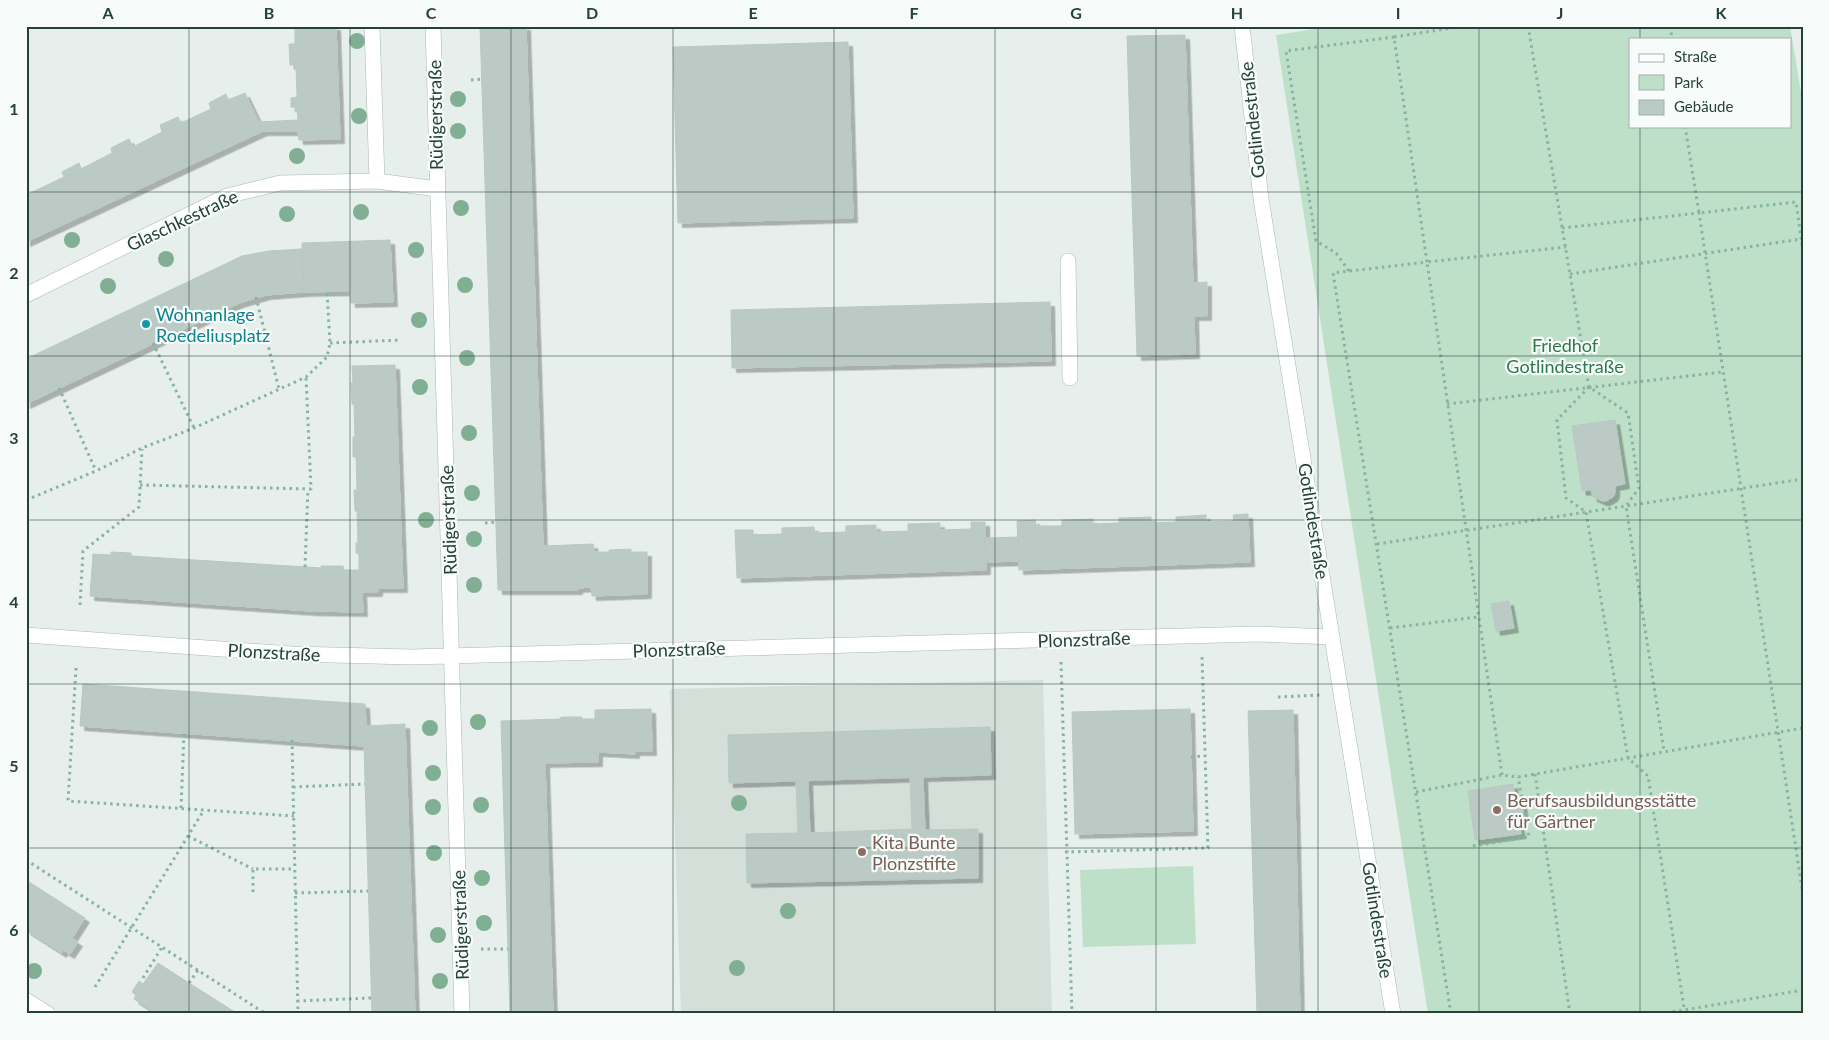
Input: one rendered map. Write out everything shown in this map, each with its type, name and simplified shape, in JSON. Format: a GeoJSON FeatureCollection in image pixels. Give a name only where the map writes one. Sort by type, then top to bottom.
{"type":"FeatureCollection","features":[{"type":"Feature","properties":{"kind":"street"},"geometry":{"type":"LineString","coordinates":[[372,26],[377,181]]}},
{"type":"Feature","properties":{"kind":"street","name":"Rüdigerstraße"},"geometry":{"type":"LineString","coordinates":[[433,26],[462,1014]]}},
{"type":"Feature","properties":{"kind":"street","name":"Gotlindestraße"},"geometry":{"type":"LineString","coordinates":[[1242,26],[1261,199],[1393,1014]]}},
{"type":"Feature","properties":{"kind":"street","name":"Glaschkestraße"},"geometry":{"type":"LineString","coordinates":[[26,295],[227,196],[280,184],[377,181],[437,189]]}},
{"type":"Feature","properties":{"kind":"street"},"geometry":{"type":"LineString","coordinates":[[1068,261],[1070,378]]}},
{"type":"Feature","properties":{"kind":"street","name":"Plonzstraße"},"geometry":{"type":"LineString","coordinates":[[26,635],[292,654],[412,657],[1258,634],[1332,637]]}},
{"type":"Feature","properties":{"kind":"street"},"geometry":{"type":"LineString","coordinates":[[26,1000],[48,1014]]}},
{"type":"Feature","properties":{"kind":"path"},"geometry":{"type":"LineString","coordinates":[[1349,271],[1336,253],[1316,240],[1286,51],[1464,26]]}},
{"type":"Feature","properties":{"kind":"path"},"geometry":{"type":"LineString","coordinates":[[1528,26],[1589,387],[1628,413],[1639,488],[1626,506],[1664,751]]}},
{"type":"Feature","properties":{"kind":"path"},"geometry":{"type":"LineString","coordinates":[[1394,37],[1502,775]]}},
{"type":"Feature","properties":{"kind":"path"},"geometry":{"type":"LineString","coordinates":[[472,80],[482,79]]}},
{"type":"Feature","properties":{"kind":"path"},"geometry":{"type":"LineString","coordinates":[[1685,128],[1803,895]]}},
{"type":"Feature","properties":{"kind":"path"},"geometry":{"type":"LineString","coordinates":[[1562,228],[1796,202],[1803,252]]}},
{"type":"Feature","properties":{"kind":"path"},"geometry":{"type":"LineString","coordinates":[[1570,274],[1801,239]]}},
{"type":"Feature","properties":{"kind":"path"},"geometry":{"type":"LineString","coordinates":[[1451,1014],[1334,272],[1566,246]]}},
{"type":"Feature","properties":{"kind":"path"},"geometry":{"type":"LineString","coordinates":[[26,500],[96,471],[142,448],[194,428],[306,377],[327,357],[330,343],[327,291]]}},
{"type":"Feature","properties":{"kind":"path"},"geometry":{"type":"LineString","coordinates":[[256,297],[279,389]]}},
{"type":"Feature","properties":{"kind":"path"},"geometry":{"type":"LineString","coordinates":[[330,343],[402,340]]}},
{"type":"Feature","properties":{"kind":"path"},"geometry":{"type":"LineString","coordinates":[[153,343],[194,428]]}},
{"type":"Feature","properties":{"kind":"path"},"geometry":{"type":"LineString","coordinates":[[1447,404],[1723,372]]}},
{"type":"Feature","properties":{"kind":"path"},"geometry":{"type":"LineString","coordinates":[[305,567],[308,489],[311,489],[306,377]]}},
{"type":"Feature","properties":{"kind":"path"},"geometry":{"type":"LineString","coordinates":[[1589,387],[1557,420],[1566,498],[1586,512],[1628,758],[1648,776],[1685,1012]]}},
{"type":"Feature","properties":{"kind":"path"},"geometry":{"type":"LineString","coordinates":[[59,388],[96,471]]}},
{"type":"Feature","properties":{"kind":"path"},"geometry":{"type":"LineString","coordinates":[[80,605],[83,550],[139,507],[142,448]]}},
{"type":"Feature","properties":{"kind":"path"},"geometry":{"type":"LineString","coordinates":[[1377,544],[1803,479]]}},
{"type":"Feature","properties":{"kind":"path"},"geometry":{"type":"LineString","coordinates":[[140,485],[308,489]]}},
{"type":"Feature","properties":{"kind":"path"},"geometry":{"type":"LineString","coordinates":[[486,523],[496,522]]}},
{"type":"Feature","properties":{"kind":"path"},"geometry":{"type":"LineString","coordinates":[[1390,628],[1478,617]]}},
{"type":"Feature","properties":{"kind":"path"},"geometry":{"type":"LineString","coordinates":[[1066,852],[1208,848],[1202,636]]}},
{"type":"Feature","properties":{"kind":"path"},"geometry":{"type":"LineString","coordinates":[[1060,640],[1072,1014]]}},
{"type":"Feature","properties":{"kind":"path"},"geometry":{"type":"LineString","coordinates":[[76,668],[68,801],[294,816]]}},
{"type":"Feature","properties":{"kind":"path"},"geometry":{"type":"LineString","coordinates":[[1278,697],[1341,694]]}},
{"type":"Feature","properties":{"kind":"path"},"geometry":{"type":"LineString","coordinates":[[1416,792],[1502,775],[1518,777],[1803,728]]}},
{"type":"Feature","properties":{"kind":"path"},"geometry":{"type":"LineString","coordinates":[[180,808],[184,733]]}},
{"type":"Feature","properties":{"kind":"path"},"geometry":{"type":"LineString","coordinates":[[292,740],[298,1014]]}},
{"type":"Feature","properties":{"kind":"path"},"geometry":{"type":"LineString","coordinates":[[1191,757],[1205,756]]}},
{"type":"Feature","properties":{"kind":"path"},"geometry":{"type":"LineString","coordinates":[[1535,774],[1570,1014]]}},
{"type":"Feature","properties":{"kind":"path"},"geometry":{"type":"LineString","coordinates":[[1473,846],[1529,837],[1518,777]]}},
{"type":"Feature","properties":{"kind":"path"},"geometry":{"type":"LineString","coordinates":[[293,787],[365,784]]}},
{"type":"Feature","properties":{"kind":"path"},"geometry":{"type":"LineString","coordinates":[[95,987],[204,810]]}},
{"type":"Feature","properties":{"kind":"path"},"geometry":{"type":"LineString","coordinates":[[188,836],[253,869],[295,868]]}},
{"type":"Feature","properties":{"kind":"path"},"geometry":{"type":"LineString","coordinates":[[26,860],[266,1014]]}},
{"type":"Feature","properties":{"kind":"path"},"geometry":{"type":"LineString","coordinates":[[253,869],[253,892]]}},
{"type":"Feature","properties":{"kind":"path"},"geometry":{"type":"LineString","coordinates":[[295,893],[368,891]]}},
{"type":"Feature","properties":{"kind":"path"},"geometry":{"type":"LineString","coordinates":[[143,978],[162,947]]}},
{"type":"Feature","properties":{"kind":"path"},"geometry":{"type":"LineString","coordinates":[[189,983],[198,970]]}},
{"type":"Feature","properties":{"kind":"path"},"geometry":{"type":"LineString","coordinates":[[1660,1014],[1685,1012],[1803,990]]}},
{"type":"Feature","properties":{"kind":"path"},"geometry":{"type":"LineString","coordinates":[[298,1001],[372,998]]}},
{"type":"Feature","properties":{"kind":"path"},"geometry":{"type":"LineString","coordinates":[[256,1014],[259,1010]]}},
{"type":"Feature","properties":{"kind":"shaded area","name":"Kita Bunte Plonzstifte"},"geometry":{"type":"Polygon","coordinates":[[[1043,680],[1052,1014],[681,1014],[670,689],[1043,680]]]}},
{"type":"Feature","properties":{"kind":"green space","name":"Friedhof Gotlindestraße"},"geometry":{"type":"Polygon","coordinates":[[[1334,26],[1790,26],[1792,38],[1803,104],[1803,1014],[1428,1014],[1276,35],[1334,26]]]}},
{"type":"Feature","properties":{"kind":"green space"},"geometry":{"type":"Polygon","coordinates":[[[1193,866],[1196,944],[1083,947],[1080,870],[1193,866]]]}},
{"type":"Feature","properties":{"kind":"building"},"geometry":{"type":"Polygon","coordinates":[[[295,26],[336,26],[340,139],[299,140],[298,131],[263,131],[258,122],[298,120],[297,108],[291,107],[291,98],[297,97],[296,65],[290,65],[289,44],[295,44],[295,26]]]}},
{"type":"Feature","properties":{"kind":"building"},"geometry":{"type":"Polygon","coordinates":[[[480,26],[526,26],[543,546],[593,544],[594,552],[631,549],[631,552],[647,552],[647,594],[592,596],[591,587],[578,588],[578,590],[498,590],[480,26]]]}},
{"type":"Feature","properties":{"kind":"building"},"geometry":{"type":"Polygon","coordinates":[[[1185,35],[1193,283],[1207,282],[1207,316],[1194,316],[1195,354],[1137,356],[1127,36],[1185,35]]]}},
{"type":"Feature","properties":{"kind":"building"},"geometry":{"type":"Polygon","coordinates":[[[848,42],[853,218],[678,223],[673,47],[848,42]]]}},
{"type":"Feature","properties":{"kind":"building"},"geometry":{"type":"Polygon","coordinates":[[[245,93],[263,131],[26,242],[26,195],[64,177],[62,172],[79,163],[81,169],[112,153],[111,148],[129,139],[133,147],[162,132],[160,125],[178,117],[181,123],[211,109],[209,103],[226,94],[228,100],[245,93]]]}},
{"type":"Feature","properties":{"kind":"building"},"geometry":{"type":"Polygon","coordinates":[[[390,240],[393,302],[351,303],[350,291],[304,292],[302,243],[390,240]]]}},
{"type":"Feature","properties":{"kind":"building","name":"Wohnanlage Roedeliusplatz"},"geometry":{"type":"Polygon","coordinates":[[[302,249],[304,292],[266,295],[239,303],[26,404],[26,359],[242,256],[269,251],[302,249]]]}},
{"type":"Feature","properties":{"kind":"building"},"geometry":{"type":"Polygon","coordinates":[[[1050,302],[1051,361],[732,368],[731,310],[1050,302]]]}},
{"type":"Feature","properties":{"kind":"building"},"geometry":{"type":"Polygon","coordinates":[[[395,365],[403,588],[378,588],[378,592],[362,592],[363,612],[311,611],[90,596],[93,554],[111,555],[111,552],[131,553],[131,556],[322,568],[321,566],[343,566],[344,570],[359,570],[359,554],[356,553],[356,543],[358,543],[357,511],[355,511],[354,490],[357,490],[356,457],[353,457],[353,437],[355,437],[351,383],[353,383],[352,366],[395,365]]]}},
{"type":"Feature","properties":{"kind":"building"},"geometry":{"type":"Polygon","coordinates":[[[1615,420],[1625,484],[1615,486],[1613,497],[1602,501],[1593,497],[1591,490],[1582,491],[1572,426],[1615,420]]]}},
{"type":"Feature","properties":{"kind":"building"},"geometry":{"type":"Polygon","coordinates":[[[1248,514],[1250,562],[1019,570],[1017,521],[1035,520],[1036,526],[1062,526],[1062,520],[1093,519],[1093,524],[1119,523],[1119,518],[1151,517],[1151,523],[1176,522],[1176,517],[1206,515],[1206,522],[1234,521],[1233,515],[1248,514]]]}},
{"type":"Feature","properties":{"kind":"building"},"geometry":{"type":"Polygon","coordinates":[[[971,522],[985,522],[986,570],[737,578],[735,530],[753,530],[753,535],[782,534],[782,528],[814,527],[815,533],[846,532],[846,526],[876,525],[876,532],[908,531],[908,524],[940,523],[940,530],[971,529],[971,522]]]}},
{"type":"Feature","properties":{"kind":"building"},"geometry":{"type":"Polygon","coordinates":[[[1018,537],[1019,561],[986,562],[985,538],[1018,537]]]}},
{"type":"Feature","properties":{"kind":"building"},"geometry":{"type":"Polygon","coordinates":[[[1509,601],[1514,628],[1496,631],[1491,604],[1509,601]]]}},
{"type":"Feature","properties":{"kind":"building"},"geometry":{"type":"Polygon","coordinates":[[[83,684],[365,704],[366,726],[405,724],[415,1014],[372,1014],[364,746],[80,726],[83,684]]]}},
{"type":"Feature","properties":{"kind":"building"},"geometry":{"type":"Polygon","coordinates":[[[651,709],[652,751],[635,751],[635,754],[598,752],[598,762],[545,763],[553,1014],[510,1014],[501,721],[560,719],[561,717],[595,719],[595,710],[651,709]]]}},
{"type":"Feature","properties":{"kind":"building"},"geometry":{"type":"Polygon","coordinates":[[[1190,709],[1193,831],[1075,834],[1072,712],[1190,709]]]}},
{"type":"Feature","properties":{"kind":"building"},"geometry":{"type":"Polygon","coordinates":[[[1293,710],[1300,1014],[1257,1014],[1248,711],[1293,710]]]}},
{"type":"Feature","properties":{"kind":"building"},"geometry":{"type":"Polygon","coordinates":[[[990,727],[991,775],[729,783],[728,735],[990,727]]]}},
{"type":"Feature","properties":{"kind":"building"},"geometry":{"type":"Polygon","coordinates":[[[910,777],[923,777],[925,830],[978,829],[978,878],[747,883],[746,834],[798,833],[796,782],[808,781],[810,833],[912,829],[910,777]]]}},
{"type":"Feature","properties":{"kind":"building","name":"Berufsausbildungsstätte für Gärtner"},"geometry":{"type":"Polygon","coordinates":[[[1513,784],[1516,803],[1522,803],[1524,817],[1518,817],[1521,834],[1475,840],[1468,791],[1513,784]]]}},
{"type":"Feature","properties":{"kind":"building"},"geometry":{"type":"Polygon","coordinates":[[[26,880],[85,918],[72,938],[78,942],[70,954],[63,950],[62,953],[26,930],[26,880]]]}},
{"type":"Feature","properties":{"kind":"building"},"geometry":{"type":"Polygon","coordinates":[[[158,963],[238,1014],[157,1014],[134,999],[136,995],[132,992],[139,981],[143,984],[158,963]]]}},
{"type":"Feature","properties":{"kind":"place","name":"Wohnanlage Roedeliusplatz"},"geometry":{"type":"Point","coordinates":[146,324]}},
{"type":"Feature","properties":{"kind":"place","name":"Berufsausbildungsstätte für Gärtner"},"geometry":{"type":"Point","coordinates":[1497,810]}},
{"type":"Feature","properties":{"kind":"place","name":"Kita Bunte Plonzstifte"},"geometry":{"type":"Point","coordinates":[862,852]}}]}
